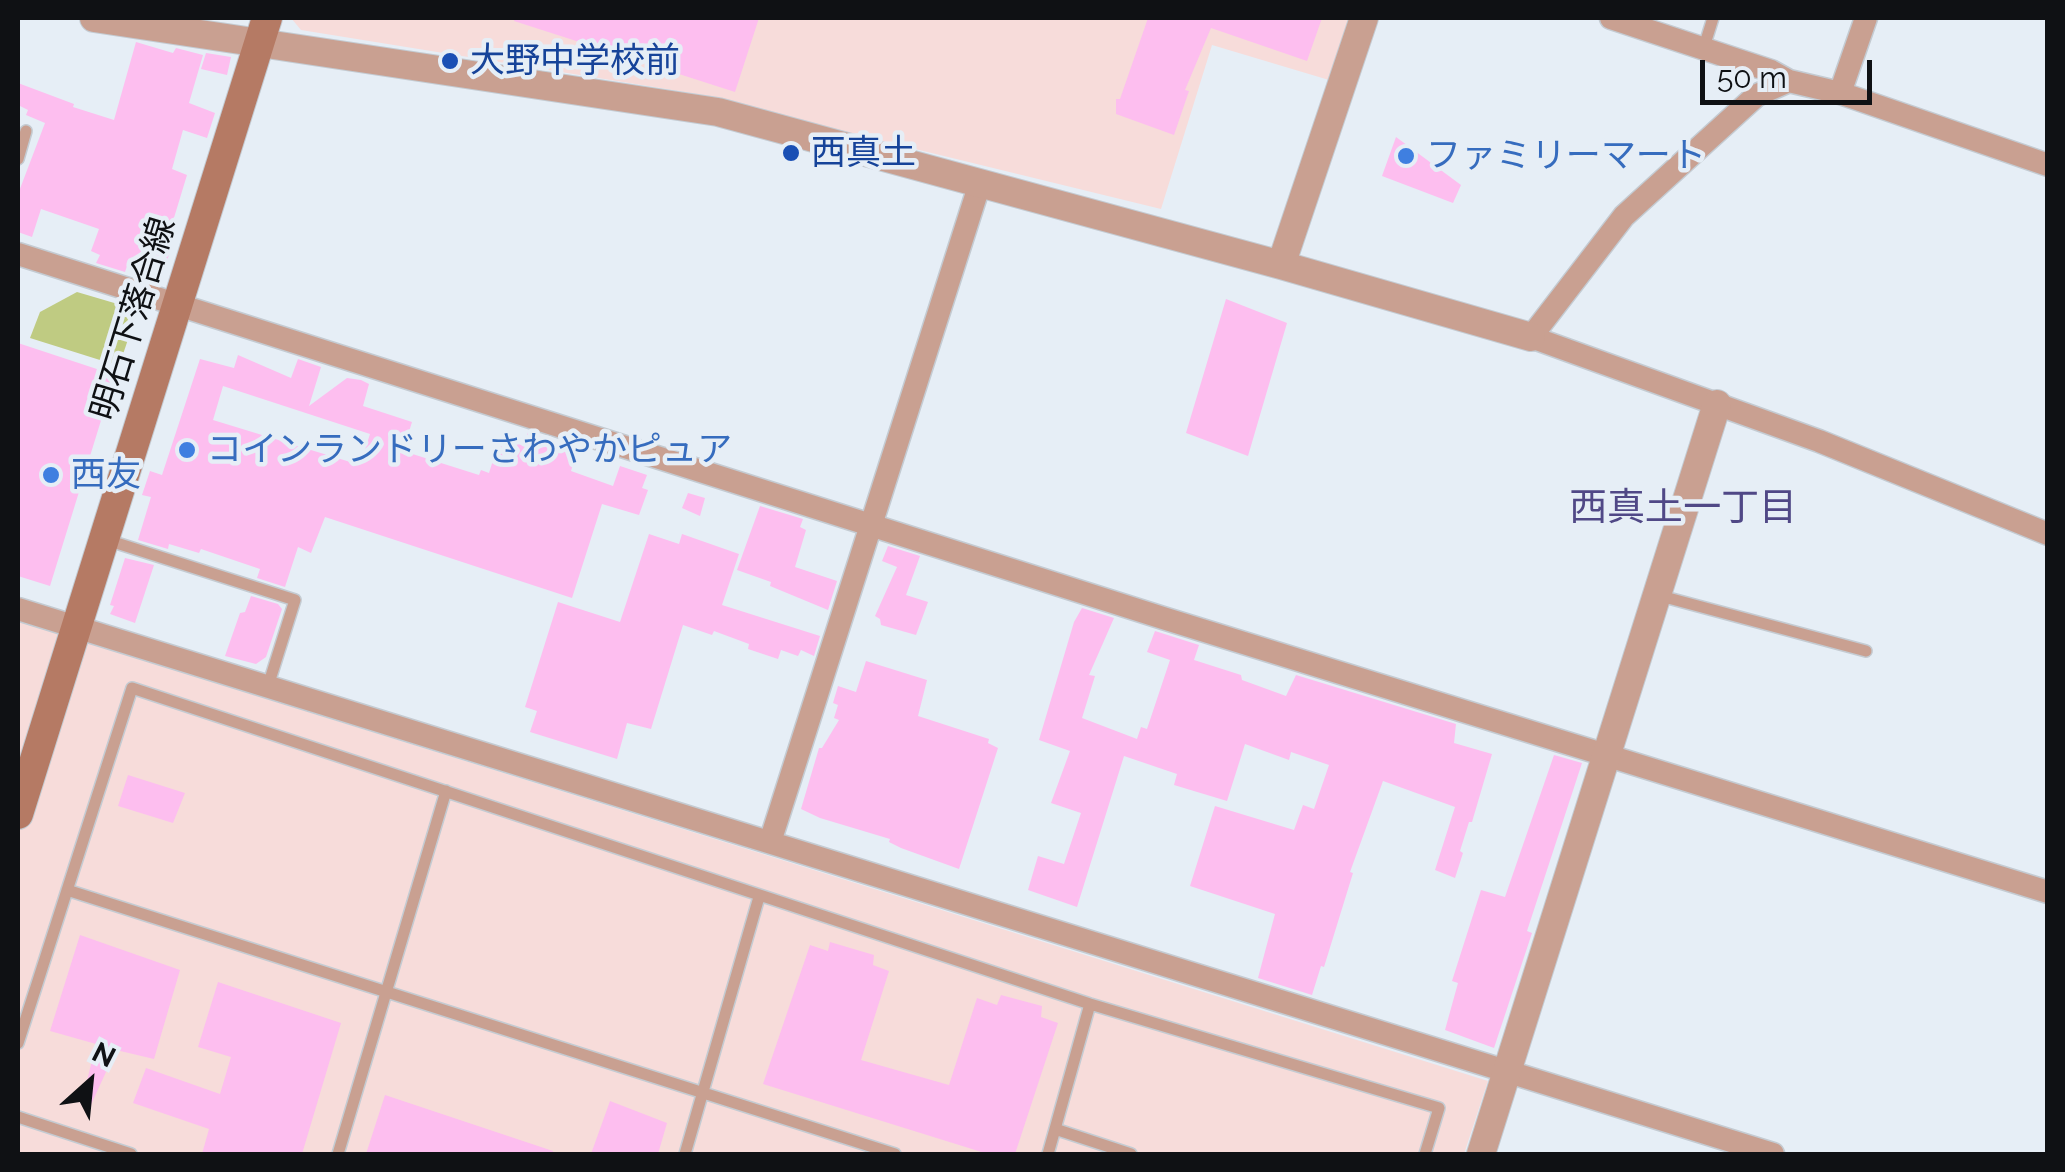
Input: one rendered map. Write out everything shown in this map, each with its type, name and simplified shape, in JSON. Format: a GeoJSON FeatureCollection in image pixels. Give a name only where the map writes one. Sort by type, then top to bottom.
{"type":"FeatureCollection","features":[{"type":"Feature","properties":{"kind":"main road","name":"明石下落合線"},"geometry":{"type":"LineString","coordinates":[[18,814],[263,30]]}},
{"type":"Feature","properties":{"kind":"street"},"geometry":{"type":"LineString","coordinates":[[1282,265],[1364,18]]}},
{"type":"Feature","properties":{"kind":"street"},"geometry":{"type":"LineString","coordinates":[[1612,18],[2048,166]]}},
{"type":"Feature","properties":{"kind":"street"},"geometry":{"type":"LineString","coordinates":[[1840,93],[1866,18]]}},
{"type":"Feature","properties":{"kind":"street"},"geometry":{"type":"LineString","coordinates":[[111,19],[263,30],[718,112],[1531,337],[1819,441],[2048,534]]}},
{"type":"Feature","properties":{"kind":"street"},"geometry":{"type":"LineString","coordinates":[[1531,337],[1624,216],[1758,95],[1789,80]]}},
{"type":"Feature","properties":{"kind":"street"},"geometry":{"type":"LineString","coordinates":[[770,842],[980,183]]}},
{"type":"Feature","properties":{"kind":"street"},"geometry":{"type":"LineString","coordinates":[[18,254],[2048,892]]}},
{"type":"Feature","properties":{"kind":"street"},"geometry":{"type":"LineString","coordinates":[[1482,1154],[1716,404]]}},
{"type":"Feature","properties":{"kind":"street"},"geometry":{"type":"LineString","coordinates":[[18,609],[1773,1154]]}},
{"type":"Feature","properties":{"kind":"lane"},"geometry":{"type":"LineString","coordinates":[[1704,47],[1713,18]]}},
{"type":"Feature","properties":{"kind":"lane"},"geometry":{"type":"LineString","coordinates":[[18,158],[26,130]]}},
{"type":"Feature","properties":{"kind":"lane"},"geometry":{"type":"LineString","coordinates":[[104,539],[295,600],[268,686]]}},
{"type":"Feature","properties":{"kind":"lane"},"geometry":{"type":"LineString","coordinates":[[1657,595],[1866,651]]}},
{"type":"Feature","properties":{"kind":"lane"},"geometry":{"type":"LineString","coordinates":[[18,1043],[132,688],[1090,1004],[1439,1108],[1426,1154]]}},
{"type":"Feature","properties":{"kind":"lane"},"geometry":{"type":"LineString","coordinates":[[338,1154],[446,791]]}},
{"type":"Feature","properties":{"kind":"lane"},"geometry":{"type":"LineString","coordinates":[[67,890],[895,1154]]}},
{"type":"Feature","properties":{"kind":"lane"},"geometry":{"type":"LineString","coordinates":[[685,1154],[760,897]]}},
{"type":"Feature","properties":{"kind":"lane"},"geometry":{"type":"LineString","coordinates":[[1048,1154],[1090,1004]]}},
{"type":"Feature","properties":{"kind":"lane"},"geometry":{"type":"LineString","coordinates":[[18,1117],[132,1154]]}},
{"type":"Feature","properties":{"kind":"lane"},"geometry":{"type":"LineString","coordinates":[[1055,1128],[1132,1154]]}},
{"type":"Feature","properties":{"kind":"shaded area"},"geometry":{"type":"Polygon","coordinates":[[[291,18],[1350,18],[1329,80],[1212,45],[1161,209],[735,105],[722,98],[301,30],[291,18]]]}},
{"type":"Feature","properties":{"kind":"shaded area"},"geometry":{"type":"Polygon","coordinates":[[[18,621],[1488,1081],[1464,1154],[18,1154],[18,621]]]}},
{"type":"Feature","properties":{"kind":"green space"},"geometry":{"type":"Polygon","coordinates":[[[77,292],[138,310],[119,366],[30,338],[40,312],[77,292]]]}},
{"type":"Feature","properties":{"kind":"building"},"geometry":{"type":"Polygon","coordinates":[[[759,18],[735,92],[514,21],[759,18]]]}},
{"type":"Feature","properties":{"kind":"building"},"geometry":{"type":"Polygon","coordinates":[[[1148,18],[1322,18],[1307,61],[1211,28],[1185,90],[1189,91],[1174,135],[1116,114],[1116,99],[1120,99],[1148,18]]]}},
{"type":"Feature","properties":{"kind":"building"},"geometry":{"type":"Polygon","coordinates":[[[136,42],[173,53],[176,48],[203,55],[189,103],[215,113],[207,138],[183,130],[172,169],[187,175],[166,244],[172,246],[162,275],[128,263],[125,272],[96,263],[100,255],[91,251],[99,229],[41,209],[32,237],[18,232],[18,194],[45,123],[26,115],[28,110],[18,105],[18,83],[114,120],[136,42]]]}},
{"type":"Feature","properties":{"kind":"building"},"geometry":{"type":"Polygon","coordinates":[[[206,53],[231,57],[227,75],[201,69],[206,53]]]}},
{"type":"Feature","properties":{"kind":"building","name":"ファミリーマート"},"geometry":{"type":"Polygon","coordinates":[[[1396,137],[1461,185],[1453,203],[1382,176],[1396,137]]]}},
{"type":"Feature","properties":{"kind":"building"},"geometry":{"type":"Polygon","coordinates":[[[1226,299],[1287,323],[1248,456],[1186,433],[1226,299]]]}},
{"type":"Feature","properties":{"kind":"building","name":"西友"},"geometry":{"type":"Polygon","coordinates":[[[18,343],[115,375],[50,586],[18,576],[18,343]]]}},
{"type":"Feature","properties":{"kind":"building"},"geometry":{"type":"Polygon","coordinates":[[[238,355],[291,378],[298,359],[321,367],[309,406],[347,378],[361,380],[369,384],[363,406],[412,422],[403,451],[479,475],[481,470],[489,473],[500,438],[524,446],[528,432],[546,438],[543,445],[576,455],[571,471],[613,486],[620,466],[647,475],[642,488],[648,490],[639,515],[602,504],[572,598],[325,517],[311,553],[298,547],[285,587],[257,578],[260,569],[201,549],[199,553],[169,544],[168,549],[138,540],[151,497],[142,495],[150,471],[162,475],[200,359],[234,368],[238,355]],[[223,386],[213,420],[360,465],[370,434],[223,386]]]}},
{"type":"Feature","properties":{"kind":"building"},"geometry":{"type":"Polygon","coordinates":[[[688,493],[705,498],[700,516],[682,508],[688,493]]]}},
{"type":"Feature","properties":{"kind":"building"},"geometry":{"type":"Polygon","coordinates":[[[760,506],[803,519],[800,527],[806,530],[795,567],[837,581],[828,610],[737,570],[760,506]]]}},
{"type":"Feature","properties":{"kind":"building"},"geometry":{"type":"Polygon","coordinates":[[[649,534],[679,544],[682,534],[739,554],[722,605],[820,636],[814,656],[801,650],[798,656],[781,650],[778,659],[714,631],[712,635],[683,625],[651,729],[627,723],[617,759],[530,732],[537,711],[525,707],[558,602],[620,622],[649,534]]]}},
{"type":"Feature","properties":{"kind":"building"},"geometry":{"type":"Polygon","coordinates":[[[888,546],[920,556],[906,595],[928,602],[916,635],[881,625],[875,616],[897,567],[882,561],[888,546]]]}},
{"type":"Feature","properties":{"kind":"building"},"geometry":{"type":"Polygon","coordinates":[[[125,558],[154,565],[135,623],[110,614],[125,558]]]}},
{"type":"Feature","properties":{"kind":"building"},"geometry":{"type":"Polygon","coordinates":[[[251,596],[278,604],[282,609],[266,657],[256,664],[225,656],[240,613],[245,612],[251,596]]]}},
{"type":"Feature","properties":{"kind":"building"},"geometry":{"type":"Polygon","coordinates":[[[1082,608],[1114,618],[1089,675],[1095,676],[1082,718],[1137,739],[1141,727],[1147,729],[1170,660],[1147,652],[1155,631],[1199,645],[1194,660],[1241,675],[1242,680],[1286,696],[1296,675],[1456,724],[1454,743],[1492,754],[1455,878],[1435,870],[1455,807],[1383,781],[1312,995],[1258,978],[1275,914],[1190,886],[1215,806],[1294,830],[1303,805],[1314,809],[1329,765],[1291,752],[1289,760],[1245,744],[1227,801],[1174,785],[1177,774],[1124,756],[1077,907],[1028,890],[1038,856],[1064,864],[1081,813],[1051,803],[1070,751],[1039,740],[1074,622],[1082,608]]]}},
{"type":"Feature","properties":{"kind":"building"},"geometry":{"type":"Polygon","coordinates":[[[866,661],[927,680],[918,716],[989,739],[988,743],[998,748],[959,869],[901,848],[890,839],[801,809],[819,748],[839,720],[834,718],[838,705],[833,703],[838,686],[856,692],[866,661]]]}},
{"type":"Feature","properties":{"kind":"building"},"geometry":{"type":"Polygon","coordinates":[[[1554,755],[1582,763],[1494,1048],[1445,1030],[1458,983],[1452,981],[1481,890],[1505,897],[1554,755]]]}},
{"type":"Feature","properties":{"kind":"building"},"geometry":{"type":"Polygon","coordinates":[[[128,775],[185,793],[173,823],[118,806],[128,775]]]}},
{"type":"Feature","properties":{"kind":"building"},"geometry":{"type":"Polygon","coordinates":[[[80,935],[180,970],[154,1059],[116,1050],[90,1107],[81,1105],[96,1044],[50,1031],[80,935]]]}},
{"type":"Feature","properties":{"kind":"building"},"geometry":{"type":"Polygon","coordinates":[[[830,942],[874,955],[873,965],[889,971],[861,1060],[949,1085],[977,998],[997,1005],[1001,995],[1042,1006],[1041,1017],[1058,1023],[1015,1154],[988,1154],[763,1084],[810,945],[828,951],[830,942]]]}},
{"type":"Feature","properties":{"kind":"building"},"geometry":{"type":"Polygon","coordinates":[[[218,982],[341,1023],[302,1154],[202,1154],[209,1129],[133,1103],[146,1068],[220,1094],[231,1057],[198,1047],[218,982]]]}},
{"type":"Feature","properties":{"kind":"building"},"geometry":{"type":"Polygon","coordinates":[[[385,1095],[553,1151],[553,1154],[366,1154],[385,1095]]]}},
{"type":"Feature","properties":{"kind":"building"},"geometry":{"type":"Polygon","coordinates":[[[610,1101],[667,1123],[658,1154],[591,1154],[610,1101]]]}},
{"type":"Feature","properties":{"kind":"place","name":"大野中学校前"},"geometry":{"type":"Point","coordinates":[450,61]}},
{"type":"Feature","properties":{"kind":"place","name":"西真土"},"geometry":{"type":"Point","coordinates":[791,153]}},
{"type":"Feature","properties":{"kind":"place","name":"ファミリーマート"},"geometry":{"type":"Point","coordinates":[1406,156]}},
{"type":"Feature","properties":{"kind":"place","name":"コインランドリーさわやかピュア"},"geometry":{"type":"Point","coordinates":[187,450]}},
{"type":"Feature","properties":{"kind":"place","name":"西友"},"geometry":{"type":"Point","coordinates":[51,475]}},
{"type":"Feature","properties":{"kind":"district","name":"西真土一丁目"},"geometry":{"type":"Point","coordinates":[1683,509]}}]}
